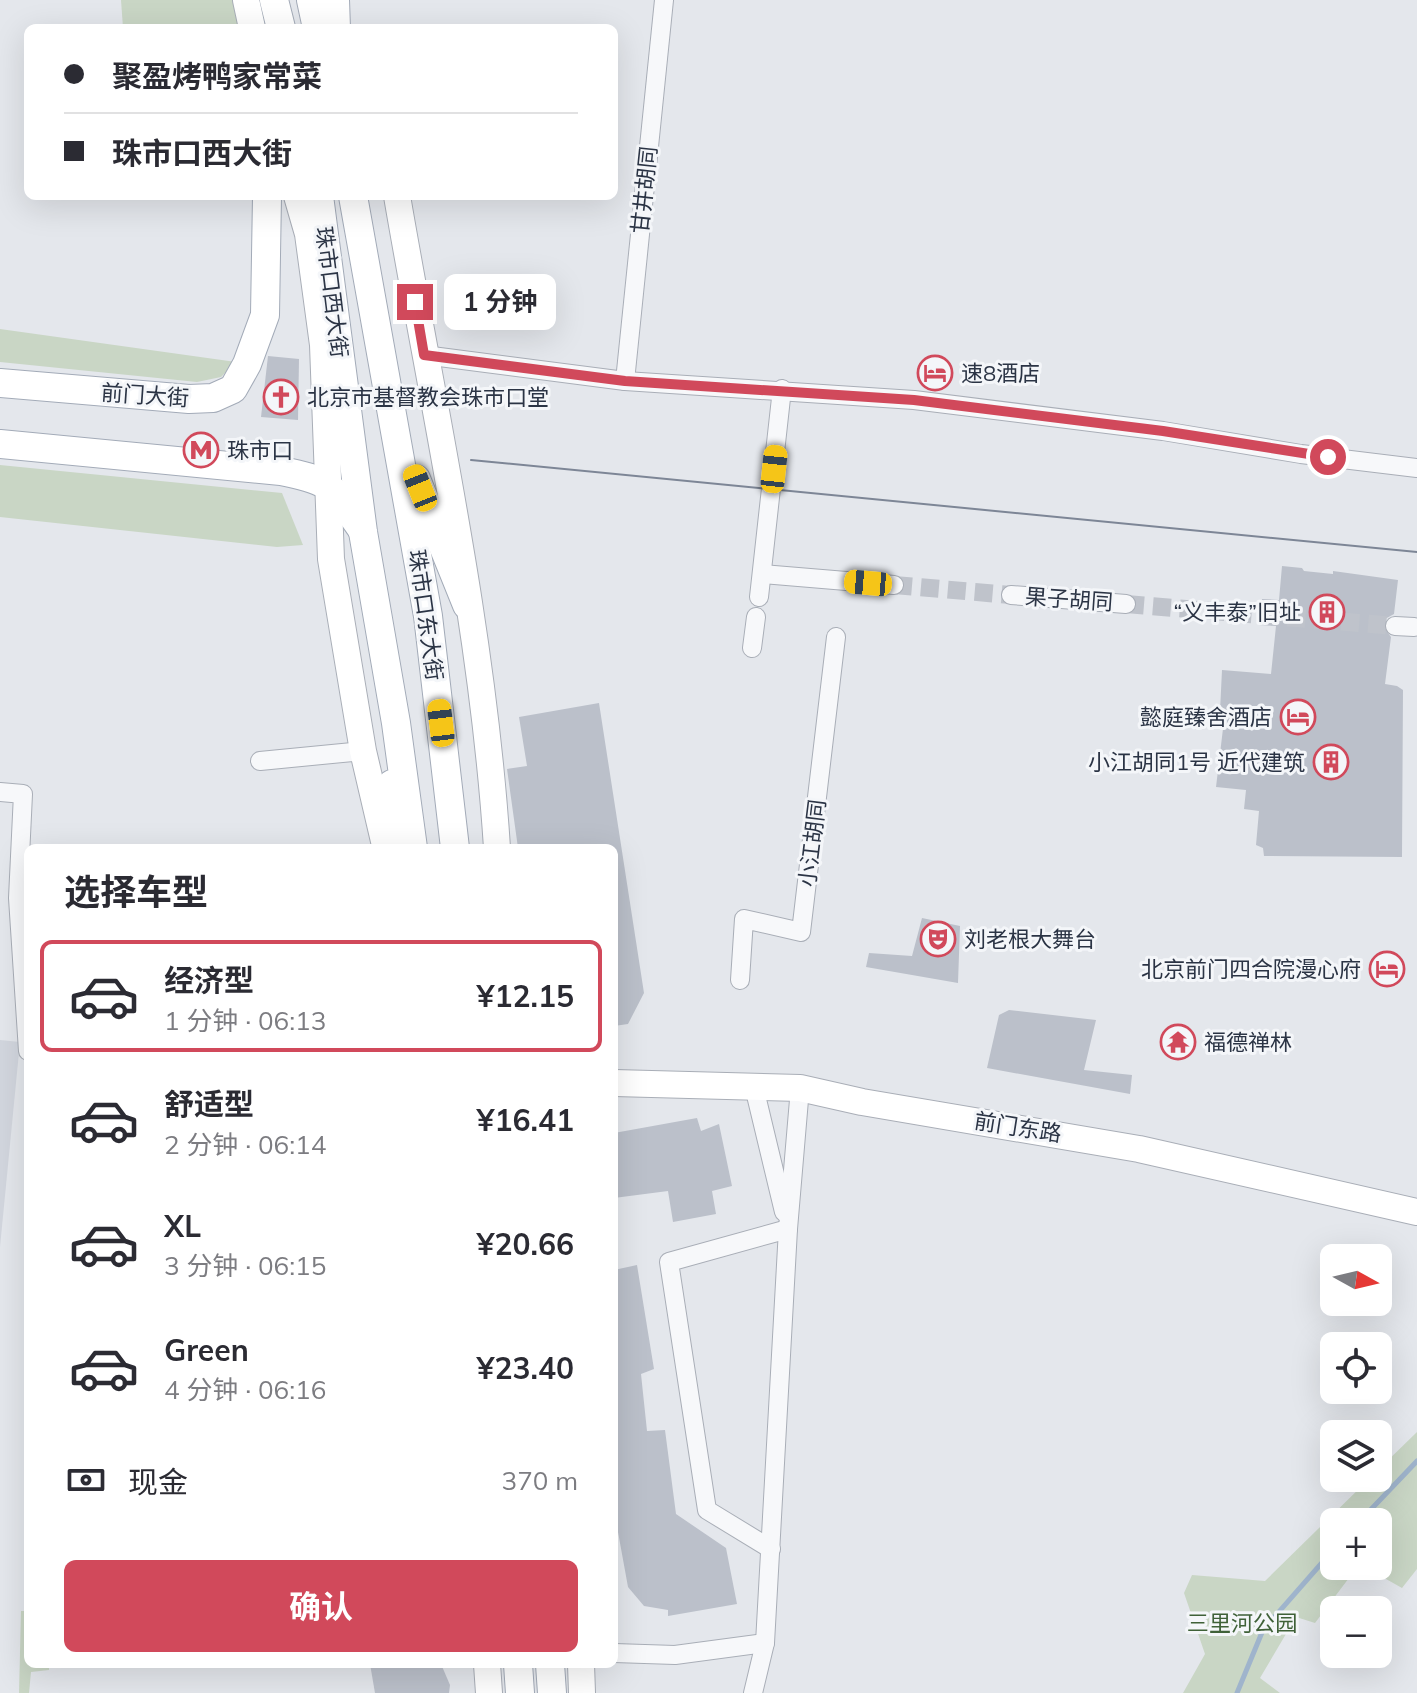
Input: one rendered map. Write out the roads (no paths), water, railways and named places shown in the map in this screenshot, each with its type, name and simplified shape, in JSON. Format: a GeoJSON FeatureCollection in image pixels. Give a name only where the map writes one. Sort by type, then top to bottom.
{"type":"FeatureCollection","features":[{"type":"Feature","properties":{"kind":"main road"},"geometry":{"type":"LineString","coordinates":[[269,24],[272,0]]}},
{"type":"Feature","properties":{"kind":"main road"},"geometry":{"type":"LineString","coordinates":[[272,0],[280,24]]}},
{"type":"Feature","properties":{"kind":"main road"},"geometry":{"type":"LineString","coordinates":[[311,0],[316,24]]}},
{"type":"Feature","properties":{"kind":"main road"},"geometry":{"type":"LineString","coordinates":[[336,24],[337,0]]}},
{"type":"Feature","properties":{"kind":"main road","name":"前门大街"},"geometry":{"type":"LineString","coordinates":[[0,383],[189,399],[213,398],[233,389],[247,364],[265,315],[267,200]]}},
{"type":"Feature","properties":{"kind":"main road","name":"珠市口西大街"},"geometry":{"type":"LineString","coordinates":[[318,200],[363,532]]}},
{"type":"Feature","properties":{"kind":"main road","name":"珠市口西大街"},"geometry":{"type":"LineString","coordinates":[[354,200],[397,430]]}},
{"type":"Feature","properties":{"kind":"main road"},"geometry":{"type":"LineString","coordinates":[[397,430],[467,605]]}},
{"type":"Feature","properties":{"kind":"main road","name":"珠市口东大街"},"geometry":{"type":"LineString","coordinates":[[397,430],[428,616],[455,844]]}},
{"type":"Feature","properties":{"kind":"main road"},"geometry":{"type":"LineString","coordinates":[[0,444],[281,471],[330,484],[363,532]]}},
{"type":"Feature","properties":{"kind":"main road","name":"珠市口东大街"},"geometry":{"type":"LineString","coordinates":[[363,532],[396,723],[412,844]]}},
{"type":"Feature","properties":{"kind":"main road"},"geometry":{"type":"LineString","coordinates":[[386,844],[396,723]]}},
{"type":"Feature","properties":{"kind":"main road"},"geometry":{"type":"LineString","coordinates":[[518,1668],[520,1693]]}},
{"type":"Feature","properties":{"kind":"main road"},"geometry":{"type":"LineString","coordinates":[[550,1668],[552,1693]]}},
{"type":"Feature","properties":{"kind":"street"},"geometry":{"type":"LineString","coordinates":[[246,0],[251,24]]}},
{"type":"Feature","properties":{"kind":"street"},"geometry":{"type":"LineString","coordinates":[[337,0],[346,24]]}},
{"type":"Feature","properties":{"kind":"street","name":"甘井胡同"},"geometry":{"type":"LineString","coordinates":[[625,381],[664,0]]}},
{"type":"Feature","properties":{"kind":"street","name":"珠市口西大街"},"geometry":{"type":"LineString","coordinates":[[298,200],[308,234],[323,345],[330,484]]}},
{"type":"Feature","properties":{"kind":"street"},"geometry":{"type":"LineString","coordinates":[[398,200],[424,355],[625,381],[914,400],[1134,427],[1417,468]]}},
{"type":"Feature","properties":{"kind":"street","name":"珠市口东大街"},"geometry":{"type":"LineString","coordinates":[[424,355],[467,605],[493,785],[497,844]]}},
{"type":"Feature","properties":{"kind":"street"},"geometry":{"type":"LineString","coordinates":[[759,597],[782,389]]}},
{"type":"Feature","properties":{"kind":"street"},"geometry":{"type":"LineString","coordinates":[[330,484],[331,559],[363,751],[385,844]]}},
{"type":"Feature","properties":{"kind":"street"},"geometry":{"type":"LineString","coordinates":[[762,574],[894,585]]}},
{"type":"Feature","properties":{"kind":"street","name":"果子胡同"},"geometry":{"type":"LineString","coordinates":[[1011,595],[1126,604]]}},
{"type":"Feature","properties":{"kind":"street"},"geometry":{"type":"LineString","coordinates":[[752,648],[756,617]]}},
{"type":"Feature","properties":{"kind":"street","name":"小江胡同"},"geometry":{"type":"LineString","coordinates":[[740,980],[744,919],[801,932],[836,637]]}},
{"type":"Feature","properties":{"kind":"street"},"geometry":{"type":"LineString","coordinates":[[260,761],[363,751]]}},
{"type":"Feature","properties":{"kind":"street"},"geometry":{"type":"LineString","coordinates":[[0,792],[23,794],[18,898],[24,990]]}},
{"type":"Feature","properties":{"kind":"street","name":"前门东路"},"geometry":{"type":"LineString","coordinates":[[618,1083],[800,1088],[862,1102],[1139,1149],[1417,1212]]}},
{"type":"Feature","properties":{"kind":"street"},"geometry":{"type":"LineString","coordinates":[[754,1087],[788,1229]]}},
{"type":"Feature","properties":{"kind":"street"},"geometry":{"type":"LineString","coordinates":[[753,1693],[765,1643],[788,1229],[800,1088]]}},
{"type":"Feature","properties":{"kind":"street"},"geometry":{"type":"LineString","coordinates":[[771,1549],[707,1510],[669,1262],[788,1229]]}},
{"type":"Feature","properties":{"kind":"street"},"geometry":{"type":"LineString","coordinates":[[618,1653],[675,1655],[765,1643]]}},
{"type":"Feature","properties":{"kind":"street"},"geometry":{"type":"LineString","coordinates":[[487,1668],[489,1693]]}},
{"type":"Feature","properties":{"kind":"street"},"geometry":{"type":"LineString","coordinates":[[581,1668],[582,1693]]}},
{"type":"Feature","properties":{"kind":"waterway"},"geometry":{"type":"LineString","coordinates":[[1372,1508],[1417,1461]]}},
{"type":"Feature","properties":{"kind":"waterway"},"geometry":{"type":"LineString","coordinates":[[1237,1693],[1263,1630],[1320,1565]]}},
{"type":"Feature","properties":{"kind":"tunnel"},"geometry":{"type":"LineString","coordinates":[[894,585],[1011,595]]}},
{"type":"Feature","properties":{"kind":"tunnel"},"geometry":{"type":"LineString","coordinates":[[1126,604],[1395,626]]}},
{"type":"Feature","properties":{"kind":"tram line"},"geometry":{"type":"LineString","coordinates":[[471,460],[1417,552]]}},
{"type":"Feature","properties":{"kind":"place","name":"速8酒店"},"geometry":{"type":"Point","coordinates":[935,373]}},
{"type":"Feature","properties":{"kind":"place","name":"北京市基督教会珠市口堂"},"geometry":{"type":"Point","coordinates":[281,397]}},
{"type":"Feature","properties":{"kind":"place","name":"珠市口"},"geometry":{"type":"Point","coordinates":[201,450]}},
{"type":"Feature","properties":{"kind":"place","name":"“义丰泰”旧址"},"geometry":{"type":"Point","coordinates":[1327,612]}},
{"type":"Feature","properties":{"kind":"place","name":"懿庭臻舍酒店"},"geometry":{"type":"Point","coordinates":[1298,717]}},
{"type":"Feature","properties":{"kind":"place","name":"小江胡同1号 近代建筑"},"geometry":{"type":"Point","coordinates":[1331,762]}},
{"type":"Feature","properties":{"kind":"place","name":"刘老根大舞台"},"geometry":{"type":"Point","coordinates":[938,939]}},
{"type":"Feature","properties":{"kind":"place","name":"北京前门四合院漫心府"},"geometry":{"type":"Point","coordinates":[1387,969]}},
{"type":"Feature","properties":{"kind":"place","name":"福德禅林"},"geometry":{"type":"Point","coordinates":[1178,1042]}},
{"type":"Feature","properties":{"kind":"park label","name":"三里河公园"},"geometry":{"type":"Point","coordinates":[1242,1623]}}]}
